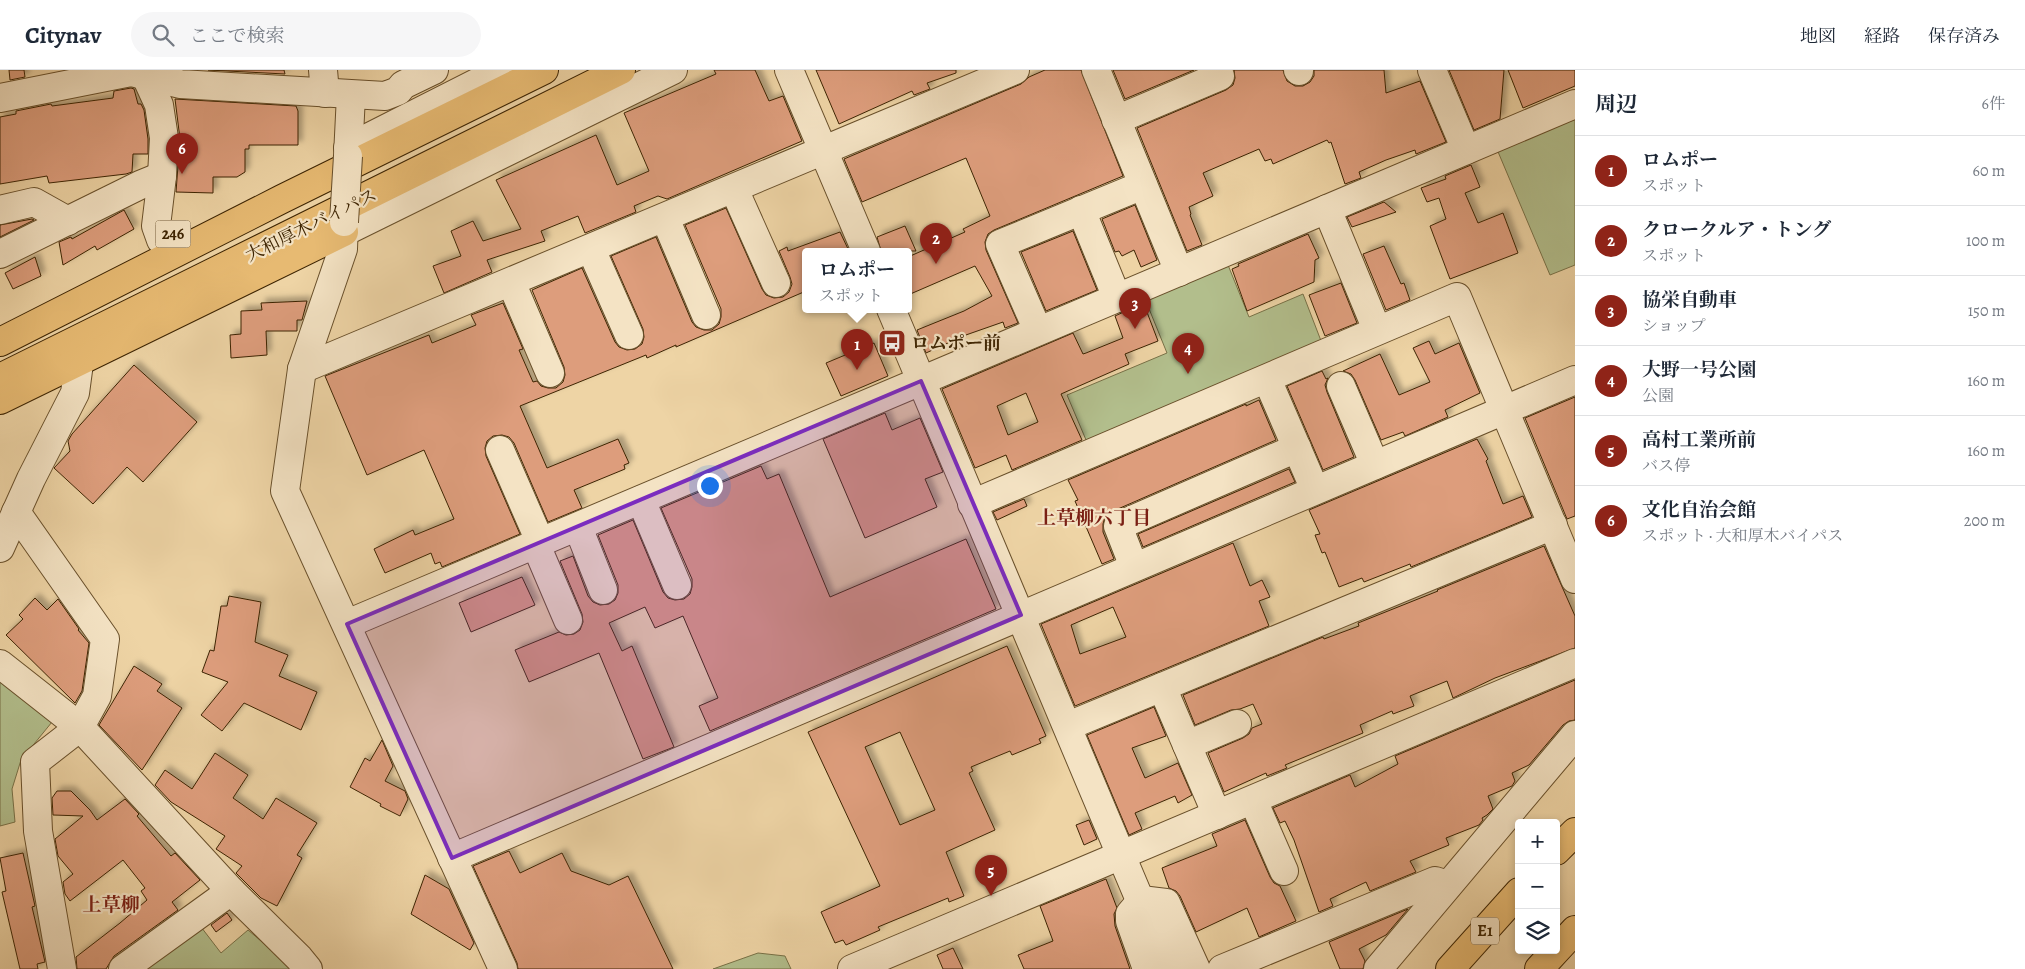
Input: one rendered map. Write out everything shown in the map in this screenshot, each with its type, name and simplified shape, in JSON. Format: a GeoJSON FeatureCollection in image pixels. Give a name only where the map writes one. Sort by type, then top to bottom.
{"type":"FeatureCollection","features":[{"type":"Feature","properties":{"kind":"highway","name":"大和厚木バイパス"},"geometry":{"type":"LineString","coordinates":[[0,342],[282,199],[544,70]]}},
{"type":"Feature","properties":{"kind":"highway","name":"大和厚木バイパス"},"geometry":{"type":"LineString","coordinates":[[0,378],[621,70]]}},
{"type":"Feature","properties":{"kind":"highway","name":"246"},"geometry":{"type":"LineString","coordinates":[[0,323],[161,240],[348,152]]}},
{"type":"Feature","properties":{"kind":"highway"},"geometry":{"type":"LineString","coordinates":[[0,400],[79,363],[344,227]]}},
{"type":"Feature","properties":{"kind":"highway"},"geometry":{"type":"LineString","coordinates":[[1560,847],[1575,832]]}},
{"type":"Feature","properties":{"kind":"highway","name":"E1"},"geometry":{"type":"LineString","coordinates":[[1450,969],[1515,896]]}},
{"type":"Feature","properties":{"kind":"highway"},"geometry":{"type":"LineString","coordinates":[[1543,965],[1575,931]]}},
{"type":"Feature","properties":{"kind":"street"},"geometry":{"type":"LineString","coordinates":[[0,98],[39,80],[131,72],[181,77],[250,78],[333,86],[385,96],[398,91],[402,77],[434,70]]}},
{"type":"Feature","properties":{"kind":"street"},"geometry":{"type":"LineString","coordinates":[[348,152],[502,70]]}},
{"type":"Feature","properties":{"kind":"street"},"geometry":{"type":"LineString","coordinates":[[344,227],[674,70]]}},
{"type":"Feature","properties":{"kind":"street"},"geometry":{"type":"LineString","coordinates":[[789,70],[865,248]]}},
{"type":"Feature","properties":{"kind":"street"},"geometry":{"type":"LineString","coordinates":[[302,369],[824,152],[1015,70]]}},
{"type":"Feature","properties":{"kind":"street"},"geometry":{"type":"LineString","coordinates":[[1096,70],[1179,272]]}},
{"type":"Feature","properties":{"kind":"street"},"geometry":{"type":"LineString","coordinates":[[1116,120],[1220,76],[1218,70]]}},
{"type":"Feature","properties":{"kind":"street"},"geometry":{"type":"LineString","coordinates":[[1432,70],[1466,150]]}},
{"type":"Feature","properties":{"kind":"street"},"geometry":{"type":"LineString","coordinates":[[144,73],[159,105],[164,138],[156,226],[161,240]]}},
{"type":"Feature","properties":{"kind":"street"},"geometry":{"type":"LineString","coordinates":[[333,86],[348,152],[343,249],[302,369],[285,491],[503,969]]}},
{"type":"Feature","properties":{"kind":"street"},"geometry":{"type":"LineString","coordinates":[[347,624],[1575,104]]}},
{"type":"Feature","properties":{"kind":"street"},"geometry":{"type":"LineString","coordinates":[[0,254],[162,176]]}},
{"type":"Feature","properties":{"kind":"street"},"geometry":{"type":"LineString","coordinates":[[1038,332],[1000,244],[1143,185]]}},
{"type":"Feature","properties":{"kind":"street"},"geometry":{"type":"LineString","coordinates":[[734,189],[776,284]]}},
{"type":"Feature","properties":{"kind":"street"},"geometry":{"type":"LineString","coordinates":[[0,210],[34,202],[68,220]]}},
{"type":"Feature","properties":{"kind":"street"},"geometry":{"type":"LineString","coordinates":[[1327,209],[1377,330]]}},
{"type":"Feature","properties":{"kind":"street"},"geometry":{"type":"LineString","coordinates":[[1081,210],[1117,298]]}},
{"type":"Feature","properties":{"kind":"street"},"geometry":{"type":"LineString","coordinates":[[665,218],[706,315]]}},
{"type":"Feature","properties":{"kind":"street"},"geometry":{"type":"LineString","coordinates":[[591,249],[629,335]]}},
{"type":"Feature","properties":{"kind":"street"},"geometry":{"type":"LineString","coordinates":[[511,282],[550,373]]}},
{"type":"Feature","properties":{"kind":"street"},"geometry":{"type":"LineString","coordinates":[[972,504],[1457,297],[1575,580]]}},
{"type":"Feature","properties":{"kind":"street"},"geometry":{"type":"LineString","coordinates":[[893,313],[1169,969]]}},
{"type":"Feature","properties":{"kind":"street"},"geometry":{"type":"LineString","coordinates":[[0,548],[75,393],[79,363]]}},
{"type":"Feature","properties":{"kind":"street"},"geometry":{"type":"LineString","coordinates":[[1267,378],[1315,490]]}},
{"type":"Feature","properties":{"kind":"street"},"geometry":{"type":"LineString","coordinates":[[452,858],[1575,380]]}},
{"type":"Feature","properties":{"kind":"street"},"geometry":{"type":"LineString","coordinates":[[1341,386],[1375,465]]}},
{"type":"Feature","properties":{"kind":"street"},"geometry":{"type":"LineString","coordinates":[[1134,567],[1118,526],[1297,448]]}},
{"type":"Feature","properties":{"kind":"street"},"geometry":{"type":"LineString","coordinates":[[500,450],[538,537],[539,552],[568,620]]}},
{"type":"Feature","properties":{"kind":"street"},"geometry":{"type":"LineString","coordinates":[[641,500],[677,586]]}},
{"type":"Feature","properties":{"kind":"street"},"geometry":{"type":"LineString","coordinates":[[16,512],[105,639],[97,696],[80,727],[36,762],[38,831],[62,969]]}},
{"type":"Feature","properties":{"kind":"street"},"geometry":{"type":"LineString","coordinates":[[1068,726],[1553,525]]}},
{"type":"Feature","properties":{"kind":"street"},"geometry":{"type":"LineString","coordinates":[[578,527],[603,590]]}},
{"type":"Feature","properties":{"kind":"street"},"geometry":{"type":"LineString","coordinates":[[852,969],[1575,663]]}},
{"type":"Feature","properties":{"kind":"street"},"geometry":{"type":"LineString","coordinates":[[0,664],[80,727],[231,891],[308,969]]}},
{"type":"Feature","properties":{"kind":"street"},"geometry":{"type":"LineString","coordinates":[[1162,687],[1217,815]]}},
{"type":"Feature","properties":{"kind":"street"},"geometry":{"type":"LineString","coordinates":[[1188,745],[1237,724]]}},
{"type":"Feature","properties":{"kind":"street"},"geometry":{"type":"LineString","coordinates":[[1378,969],[1575,735]]}},
{"type":"Feature","properties":{"kind":"street"},"geometry":{"type":"LineString","coordinates":[[1253,800],[1284,871]]}},
{"type":"Feature","properties":{"kind":"street"},"geometry":{"type":"LineString","coordinates":[[1560,846],[1575,828]]}},
{"type":"Feature","properties":{"kind":"street"},"geometry":{"type":"LineString","coordinates":[[1222,969],[1435,881],[1448,885]]}},
{"type":"Feature","properties":{"kind":"street"},"geometry":{"type":"LineString","coordinates":[[123,969],[231,891]]}},
{"type":"Feature","properties":{"kind":"street"},"geometry":{"type":"LineString","coordinates":[[1141,900],[1130,914],[1130,921],[1147,969]]}},
{"type":"Feature","properties":{"kind":"street"},"geometry":{"type":"LineString","coordinates":[[1141,900],[1166,903],[1196,969]]}},
{"type":"Feature","properties":{"kind":"highlighted area"},"geometry":{"type":"Polygon","coordinates":[[[921,381],[1021,615],[452,858],[347,624],[921,381]]]}},
{"type":"Feature","properties":{"kind":"green space"},"geometry":{"type":"Polygon","coordinates":[[[1575,114],[1575,265],[1550,275],[1496,147],[1575,114]]]}},
{"type":"Feature","properties":{"kind":"green space"},"geometry":{"type":"Polygon","coordinates":[[[1226,260],[1249,317],[1303,294],[1323,346],[1089,447],[1067,395],[1167,353],[1143,294],[1226,260]]]}},
{"type":"Feature","properties":{"kind":"green space"},"geometry":{"type":"Polygon","coordinates":[[[0,680],[52,722],[21,760],[12,789],[15,822],[0,826],[0,680]]]}},
{"type":"Feature","properties":{"kind":"green space"},"geometry":{"type":"Polygon","coordinates":[[[198,923],[221,953],[248,930],[286,962],[291,969],[138,969],[198,923]]]}},
{"type":"Feature","properties":{"kind":"green space"},"geometry":{"type":"Polygon","coordinates":[[[758,953],[785,956],[791,969],[713,969],[758,953]]]}},
{"type":"Feature","properties":{"kind":"building"},"geometry":{"type":"Polygon","coordinates":[[[9,70],[24,70],[25,77],[10,80],[9,70]]]}},
{"type":"Feature","properties":{"kind":"building"},"geometry":{"type":"Polygon","coordinates":[[[208,70],[284,70],[285,74],[208,70]]]}},
{"type":"Feature","properties":{"kind":"building"},"geometry":{"type":"Polygon","coordinates":[[[714,70],[755,70],[769,101],[783,96],[802,141],[667,199],[658,196],[634,206],[636,212],[585,233],[578,216],[541,231],[545,241],[487,260],[492,272],[444,293],[433,266],[461,256],[451,231],[473,221],[483,241],[521,229],[496,180],[596,135],[617,185],[649,171],[624,113],[716,74],[714,70]]]}},
{"type":"Feature","properties":{"kind":"building"},"geometry":{"type":"Polygon","coordinates":[[[816,70],[956,70],[956,73],[927,83],[930,89],[914,95],[912,91],[839,124],[816,70]]]}},
{"type":"Feature","properties":{"kind":"building"},"geometry":{"type":"Polygon","coordinates":[[[1045,70],[1081,70],[1123,176],[988,234],[985,242],[986,250],[1018,323],[1005,328],[1003,322],[963,336],[926,353],[917,330],[964,311],[992,296],[975,266],[912,293],[912,255],[965,232],[963,229],[990,216],[966,158],[862,202],[844,159],[1021,84],[1029,77],[1045,70]]]}},
{"type":"Feature","properties":{"kind":"building"},"geometry":{"type":"Polygon","coordinates":[[[1113,70],[1194,70],[1125,99],[1113,70]]]}},
{"type":"Feature","properties":{"kind":"building"},"geometry":{"type":"Polygon","coordinates":[[[1234,70],[1283,70],[1287,81],[1295,86],[1303,86],[1310,82],[1314,76],[1314,70],[1384,70],[1386,93],[1420,81],[1446,142],[1416,154],[1415,150],[1386,160],[1359,172],[1361,178],[1345,184],[1331,142],[1329,143],[1327,140],[1273,164],[1271,159],[1265,161],[1259,149],[1203,173],[1213,196],[1189,207],[1190,215],[1202,245],[1187,251],[1137,128],[1226,90],[1233,85],[1235,78],[1234,70]]]}},
{"type":"Feature","properties":{"kind":"building"},"geometry":{"type":"Polygon","coordinates":[[[1449,70],[1504,70],[1500,119],[1474,130],[1449,70]]]}},
{"type":"Feature","properties":{"kind":"building"},"geometry":{"type":"Polygon","coordinates":[[[1508,70],[1575,70],[1575,86],[1523,108],[1508,70]]]}},
{"type":"Feature","properties":{"kind":"building"},"geometry":{"type":"Polygon","coordinates":[[[134,89],[138,104],[141,104],[144,110],[148,139],[148,154],[133,154],[132,172],[49,183],[47,176],[0,184],[0,117],[16,114],[16,111],[51,104],[52,106],[113,98],[114,91],[134,89]]]}},
{"type":"Feature","properties":{"kind":"building"},"geometry":{"type":"Polygon","coordinates":[[[175,99],[296,106],[298,111],[298,145],[249,145],[249,149],[245,149],[245,172],[237,177],[213,177],[213,193],[176,192],[180,139],[175,99]]]}},
{"type":"Feature","properties":{"kind":"building"},"geometry":{"type":"Polygon","coordinates":[[[1471,165],[1480,187],[1465,193],[1478,223],[1503,213],[1518,253],[1450,279],[1430,226],[1446,219],[1439,198],[1427,202],[1421,188],[1446,179],[1445,176],[1471,165]]]}},
{"type":"Feature","properties":{"kind":"building"},"geometry":{"type":"Polygon","coordinates":[[[1384,202],[1396,212],[1352,227],[1347,217],[1384,202]]]}},
{"type":"Feature","properties":{"kind":"building"},"geometry":{"type":"Polygon","coordinates":[[[1135,205],[1157,260],[1141,267],[1134,250],[1122,256],[1119,251],[1115,252],[1102,219],[1135,205]]]}},
{"type":"Feature","properties":{"kind":"building"},"geometry":{"type":"Polygon","coordinates":[[[726,208],[762,289],[766,295],[774,298],[783,297],[789,292],[792,284],[779,251],[787,247],[788,251],[840,232],[848,248],[802,248],[802,293],[676,347],[676,345],[647,358],[646,355],[520,406],[547,468],[618,439],[629,463],[624,465],[625,469],[574,490],[582,508],[548,522],[514,443],[509,437],[502,435],[493,436],[487,441],[485,448],[486,456],[520,534],[442,567],[440,562],[435,564],[431,553],[385,573],[374,549],[413,530],[415,535],[454,519],[424,450],[367,475],[325,376],[429,335],[432,343],[476,325],[471,315],[503,303],[523,349],[519,350],[533,382],[537,381],[541,386],[548,388],[556,388],[563,382],[565,375],[564,367],[532,290],[582,268],[615,342],[619,347],[627,350],[635,349],[642,344],[644,337],[643,329],[611,256],[656,237],[692,322],[696,327],[712,330],[719,324],[721,309],[685,225],[726,208]]]}},
{"type":"Feature","properties":{"kind":"building"},"geometry":{"type":"Polygon","coordinates":[[[124,210],[134,229],[97,250],[95,246],[63,265],[59,242],[71,237],[72,239],[124,210]]]}},
{"type":"Feature","properties":{"kind":"building"},"geometry":{"type":"Polygon","coordinates":[[[34,220],[0,237],[0,225],[34,220]]]}},
{"type":"Feature","properties":{"kind":"building"},"geometry":{"type":"Polygon","coordinates":[[[905,226],[916,251],[912,251],[912,248],[880,248],[877,237],[905,226]]]}},
{"type":"Feature","properties":{"kind":"building"},"geometry":{"type":"Polygon","coordinates":[[[1073,231],[1097,290],[1046,311],[1021,252],[1073,231]]]}},
{"type":"Feature","properties":{"kind":"building"},"geometry":{"type":"Polygon","coordinates":[[[1308,234],[1319,258],[1315,260],[1314,282],[1247,311],[1232,269],[1239,266],[1238,264],[1308,234]]]}},
{"type":"Feature","properties":{"kind":"building"},"geometry":{"type":"Polygon","coordinates":[[[1384,246],[1401,284],[1404,283],[1410,300],[1386,310],[1363,254],[1384,246]]]}},
{"type":"Feature","properties":{"kind":"building"},"geometry":{"type":"Polygon","coordinates":[[[35,257],[41,276],[13,289],[5,273],[35,257]]]}},
{"type":"Feature","properties":{"kind":"building"},"geometry":{"type":"Polygon","coordinates":[[[1341,283],[1357,323],[1325,336],[1309,295],[1341,283]]]}},
{"type":"Feature","properties":{"kind":"building"},"geometry":{"type":"Polygon","coordinates":[[[307,301],[302,320],[297,320],[297,331],[266,331],[267,355],[231,358],[230,335],[241,334],[241,311],[262,310],[261,303],[307,301]]]}},
{"type":"Feature","properties":{"kind":"building"},"geometry":{"type":"Polygon","coordinates":[[[1145,307],[1158,341],[1125,354],[1129,364],[1061,394],[1082,440],[1012,470],[1006,455],[975,468],[942,389],[1073,333],[1083,354],[1086,353],[1123,338],[1115,316],[1130,309],[1131,313],[1145,307]],[[1026,393],[997,406],[1008,435],[1038,422],[1026,393]]]}},
{"type":"Feature","properties":{"kind":"building"},"geometry":{"type":"Polygon","coordinates":[[[1429,341],[1435,354],[1459,343],[1480,393],[1445,410],[1448,417],[1405,436],[1403,432],[1381,440],[1355,380],[1351,374],[1343,371],[1380,354],[1399,395],[1430,382],[1413,348],[1429,341]]]}},
{"type":"Feature","properties":{"kind":"building"},"geometry":{"type":"Polygon","coordinates":[[[874,343],[888,376],[841,396],[826,363],[874,343]]]}},
{"type":"Feature","properties":{"kind":"building"},"geometry":{"type":"Polygon","coordinates":[[[134,365],[197,422],[143,482],[127,467],[93,504],[54,468],[70,451],[68,441],[72,434],[134,365]]]}},
{"type":"Feature","properties":{"kind":"building"},"geometry":{"type":"Polygon","coordinates":[[[1322,371],[1326,379],[1328,378],[1325,385],[1327,392],[1354,457],[1323,470],[1287,386],[1322,371]]]}},
{"type":"Feature","properties":{"kind":"building"},"geometry":{"type":"Polygon","coordinates":[[[1575,397],[1575,516],[1567,519],[1525,418],[1575,397]]]}},
{"type":"Feature","properties":{"kind":"building"},"geometry":{"type":"Polygon","coordinates":[[[1259,400],[1276,440],[1111,512],[1105,517],[1103,532],[1114,559],[1102,564],[1075,501],[1078,500],[1068,480],[1259,400]]]}},
{"type":"Feature","properties":{"kind":"building"},"geometry":{"type":"Polygon","coordinates":[[[885,413],[892,430],[920,418],[943,472],[925,479],[937,507],[865,538],[823,439],[885,413]]]}},
{"type":"Feature","properties":{"kind":"building"},"geometry":{"type":"Polygon","coordinates":[[[1477,439],[1488,459],[1486,461],[1503,504],[1523,496],[1532,517],[1411,567],[1410,564],[1364,582],[1362,578],[1339,587],[1325,552],[1322,553],[1315,535],[1320,534],[1309,510],[1477,439]]]}},
{"type":"Feature","properties":{"kind":"building"},"geometry":{"type":"Polygon","coordinates":[[[761,466],[767,479],[779,474],[830,597],[966,539],[996,609],[710,731],[699,706],[718,698],[683,616],[655,628],[645,607],[609,623],[622,651],[632,646],[674,747],[643,759],[599,653],[529,682],[515,650],[559,632],[566,635],[574,634],[580,630],[583,622],[582,614],[560,561],[573,556],[588,596],[593,602],[600,605],[609,604],[615,600],[618,593],[618,585],[598,535],[633,520],[663,592],[668,598],[675,600],[684,599],[690,594],[692,579],[661,508],[761,466]]]}},
{"type":"Feature","properties":{"kind":"building"},"geometry":{"type":"Polygon","coordinates":[[[1289,469],[1295,482],[1143,547],[1138,534],[1289,469]]]}},
{"type":"Feature","properties":{"kind":"building"},"geometry":{"type":"Polygon","coordinates":[[[1024,499],[1027,506],[997,520],[993,512],[1024,499]]]}},
{"type":"Feature","properties":{"kind":"building"},"geometry":{"type":"Polygon","coordinates":[[[1233,543],[1250,586],[1262,580],[1270,597],[1259,601],[1269,626],[1075,706],[1041,624],[1233,543]],[[1113,607],[1071,625],[1080,654],[1126,637],[1113,607]]]}},
{"type":"Feature","properties":{"kind":"building"},"geometry":{"type":"Polygon","coordinates":[[[1544,546],[1575,616],[1575,648],[1495,678],[1453,698],[1447,681],[1410,696],[1414,706],[1393,714],[1392,711],[1360,725],[1363,733],[1285,765],[1287,768],[1267,776],[1266,773],[1224,792],[1208,753],[1243,738],[1249,734],[1252,728],[1262,724],[1253,704],[1231,710],[1195,725],[1183,695],[1323,637],[1324,639],[1359,626],[1358,623],[1544,546]]]}},
{"type":"Feature","properties":{"kind":"building"},"geometry":{"type":"Polygon","coordinates":[[[522,577],[535,605],[471,632],[459,603],[522,577]]]}},
{"type":"Feature","properties":{"kind":"building"},"geometry":{"type":"Polygon","coordinates":[[[229,596],[261,602],[255,642],[288,655],[279,676],[317,692],[301,730],[244,703],[222,731],[201,715],[228,682],[202,672],[210,650],[214,651],[221,606],[227,606],[229,596]]]}},
{"type":"Feature","properties":{"kind":"building"},"geometry":{"type":"Polygon","coordinates":[[[35,598],[47,610],[58,599],[78,630],[89,643],[82,691],[75,703],[6,635],[23,619],[19,615],[35,598]]]}},
{"type":"Feature","properties":{"kind":"building"},"geometry":{"type":"Polygon","coordinates":[[[1007,646],[1046,736],[1039,739],[1041,743],[1012,755],[1010,751],[971,767],[973,771],[969,773],[995,830],[946,852],[964,896],[949,902],[948,898],[878,927],[880,930],[846,945],[843,940],[835,943],[821,912],[880,886],[808,732],[1007,646]],[[900,732],[865,747],[900,825],[935,810],[900,732]]]}},
{"type":"Feature","properties":{"kind":"building"},"geometry":{"type":"Polygon","coordinates":[[[134,666],[162,684],[157,691],[182,708],[142,770],[99,725],[134,666]]]}},
{"type":"Feature","properties":{"kind":"building"},"geometry":{"type":"Polygon","coordinates":[[[1575,680],[1575,720],[1563,725],[1529,765],[1512,773],[1515,781],[1512,786],[1488,796],[1493,809],[1482,818],[1483,820],[1479,825],[1446,838],[1449,845],[1410,861],[1416,872],[1370,891],[1366,882],[1330,899],[1333,906],[1319,912],[1294,840],[1285,821],[1280,823],[1273,808],[1350,775],[1355,787],[1398,764],[1395,756],[1575,680]]]}},
{"type":"Feature","properties":{"kind":"building"},"geometry":{"type":"Polygon","coordinates":[[[1154,707],[1166,736],[1132,748],[1145,778],[1178,763],[1192,795],[1178,803],[1175,796],[1135,813],[1142,829],[1129,835],[1087,735],[1154,707]]]}},
{"type":"Feature","properties":{"kind":"building"},"geometry":{"type":"Polygon","coordinates":[[[382,740],[393,766],[385,781],[405,791],[408,799],[400,816],[350,787],[365,758],[370,761],[382,740]]]}},
{"type":"Feature","properties":{"kind":"building"},"geometry":{"type":"Polygon","coordinates":[[[215,753],[248,775],[233,798],[263,819],[276,798],[317,823],[297,855],[302,858],[277,906],[261,898],[236,873],[242,866],[216,849],[225,836],[171,802],[155,785],[165,770],[192,789],[215,753]]]}},
{"type":"Feature","properties":{"kind":"building"},"geometry":{"type":"Polygon","coordinates":[[[57,791],[71,791],[97,820],[125,799],[171,856],[175,853],[200,880],[172,902],[178,910],[114,956],[106,969],[77,969],[76,957],[147,900],[141,891],[145,888],[123,860],[70,901],[65,894],[63,882],[73,874],[58,856],[55,839],[83,816],[53,815],[52,798],[57,791]]]}},
{"type":"Feature","properties":{"kind":"building"},"geometry":{"type":"Polygon","coordinates":[[[1089,820],[1097,839],[1084,845],[1076,825],[1089,820]]]}},
{"type":"Feature","properties":{"kind":"building"},"geometry":{"type":"Polygon","coordinates":[[[1245,820],[1270,877],[1274,883],[1280,886],[1296,921],[1259,937],[1247,908],[1196,932],[1180,896],[1176,891],[1169,888],[1162,868],[1217,846],[1212,834],[1245,820]]]}},
{"type":"Feature","properties":{"kind":"building"},"geometry":{"type":"Polygon","coordinates":[[[509,851],[520,873],[562,853],[571,871],[609,885],[628,876],[673,969],[518,969],[473,866],[509,851]]]}},
{"type":"Feature","properties":{"kind":"building"},"geometry":{"type":"Polygon","coordinates":[[[23,853],[35,906],[32,907],[45,962],[37,964],[38,969],[20,969],[2,892],[6,891],[0,858],[23,853]]]}},
{"type":"Feature","properties":{"kind":"building"},"geometry":{"type":"Polygon","coordinates":[[[425,875],[449,889],[474,943],[470,950],[411,914],[425,875]]]}},
{"type":"Feature","properties":{"kind":"building"},"geometry":{"type":"Polygon","coordinates":[[[1106,879],[1117,908],[1114,914],[1115,926],[1130,969],[1024,969],[1018,955],[1053,941],[1040,906],[1106,879]]]}},
{"type":"Feature","properties":{"kind":"building"},"geometry":{"type":"Polygon","coordinates":[[[1408,909],[1386,935],[1359,949],[1365,961],[1363,969],[1340,969],[1329,942],[1408,909]]]}},
{"type":"Feature","properties":{"kind":"building"},"geometry":{"type":"Polygon","coordinates":[[[227,913],[232,920],[216,932],[211,925],[227,913]]]}},
{"type":"Feature","properties":{"kind":"building"},"geometry":{"type":"Polygon","coordinates":[[[953,948],[963,969],[943,969],[937,955],[953,948]]]}},
{"type":"Feature","properties":{"kind":"place","name":"文化自治会館"},"geometry":{"type":"Point","coordinates":[182,174]}},
{"type":"Feature","properties":{"kind":"place","name":"クロークルア・トング"},"geometry":{"type":"Point","coordinates":[936,264]}},
{"type":"Feature","properties":{"kind":"place","name":"協栄自動車"},"geometry":{"type":"Point","coordinates":[1135,329]}},
{"type":"Feature","properties":{"kind":"place","name":"ロムポー前"},"geometry":{"type":"Point","coordinates":[892,343]}},
{"type":"Feature","properties":{"kind":"place","name":"ロムポー"},"geometry":{"type":"Point","coordinates":[857,370]}},
{"type":"Feature","properties":{"kind":"place","name":"大野一号公園"},"geometry":{"type":"Point","coordinates":[1188,374]}},
{"type":"Feature","properties":{"kind":"place","name":"高村工業所前"},"geometry":{"type":"Point","coordinates":[991,896]}},
{"type":"Feature","properties":{"kind":"district","name":"上草柳六丁目"},"geometry":{"type":"Point","coordinates":[1094,518]}},
{"type":"Feature","properties":{"kind":"district","name":"上草柳"},"geometry":{"type":"Point","coordinates":[111,905]}}]}
